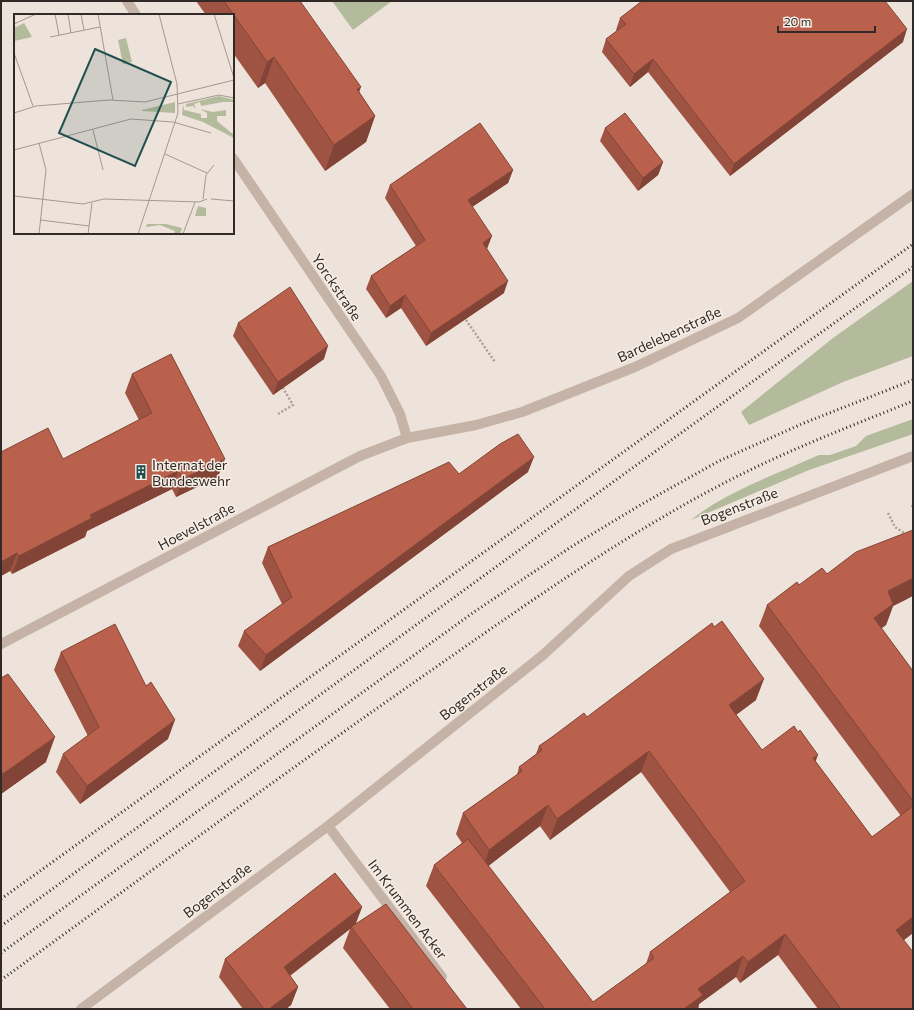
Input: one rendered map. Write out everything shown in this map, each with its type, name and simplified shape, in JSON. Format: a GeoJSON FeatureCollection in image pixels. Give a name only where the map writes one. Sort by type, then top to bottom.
{"type":"FeatureCollection","features":[{"type":"Feature","properties":{"kind":"street"},"geometry":{"type":"LineString","coordinates":[[127,1],[135,14]]}},
{"type":"Feature","properties":{"kind":"street","name":"Yorckstraße"},"geometry":{"type":"LineString","coordinates":[[234,159],[382,376],[400,414],[407,438]]}},
{"type":"Feature","properties":{"kind":"street","name":"Bardelebenstraße"},"geometry":{"type":"LineString","coordinates":[[407,438],[476,425],[522,412],[635,367],[738,318],[913,194]]}},
{"type":"Feature","properties":{"kind":"street","name":"Hoevelstraße"},"geometry":{"type":"LineString","coordinates":[[1,644],[360,456],[407,438]]}},
{"type":"Feature","properties":{"kind":"street","name":"Bogenstraße"},"geometry":{"type":"LineString","coordinates":[[81,1009],[328,826],[543,655],[575,627],[614,589],[650,561],[690,540],[913,456]]}},
{"type":"Feature","properties":{"kind":"street","name":"Im Krummen Acker"},"geometry":{"type":"LineString","coordinates":[[328,826],[447,984]]}},
{"type":"Feature","properties":{"kind":"path"},"geometry":{"type":"LineString","coordinates":[[466,320],[495,362]]}},
{"type":"Feature","properties":{"kind":"path"},"geometry":{"type":"LineString","coordinates":[[278,414],[293,405],[283,388]]}},
{"type":"Feature","properties":{"kind":"path"},"geometry":{"type":"LineString","coordinates":[[888,513],[895,527],[907,535],[913,532]]}},
{"type":"Feature","properties":{"kind":"green space"},"geometry":{"type":"Polygon","coordinates":[[[332,1],[392,1],[353,30],[332,1]]]}},
{"type":"Feature","properties":{"kind":"green space"},"geometry":{"type":"Polygon","coordinates":[[[913,281],[913,356],[843,382],[749,425],[741,412],[833,338],[913,281]]]}},
{"type":"Feature","properties":{"kind":"green space"},"geometry":{"type":"Polygon","coordinates":[[[913,419],[913,434],[809,470],[691,520],[720,500],[753,484],[819,455],[830,455],[856,446],[866,436],[913,419]]]}},
{"type":"Feature","properties":{"kind":"building"},"geometry":{"type":"Polygon","coordinates":[[[224,1],[300,1],[361,87],[357,89],[375,116],[334,145],[274,57],[267,62],[224,1]]]}},
{"type":"Feature","properties":{"kind":"building"},"geometry":{"type":"Polygon","coordinates":[[[642,1],[885,1],[907,29],[734,164],[653,59],[634,74],[606,39],[626,24],[620,18],[642,1]]]}},
{"type":"Feature","properties":{"kind":"building"},"geometry":{"type":"Polygon","coordinates":[[[625,113],[663,162],[643,178],[605,128],[625,113]]]}},
{"type":"Feature","properties":{"kind":"building"},"geometry":{"type":"Polygon","coordinates":[[[480,123],[513,170],[468,200],[492,236],[483,243],[508,281],[431,333],[405,295],[390,306],[371,276],[425,240],[390,185],[480,123]]]}},
{"type":"Feature","properties":{"kind":"building"},"geometry":{"type":"Polygon","coordinates":[[[290,287],[328,346],[278,382],[238,323],[290,287]]]}},
{"type":"Feature","properties":{"kind":"building","name":"Internat der Bundeswehr"},"geometry":{"type":"Polygon","coordinates":[[[171,354],[225,459],[183,479],[178,471],[90,515],[92,518],[19,556],[17,553],[1,562],[1,452],[48,428],[63,459],[152,413],[132,374],[171,354]]]}},
{"type":"Feature","properties":{"kind":"building"},"geometry":{"type":"Polygon","coordinates":[[[518,434],[534,457],[266,655],[244,631],[292,597],[268,547],[449,462],[459,474],[500,444],[518,434]]]}},
{"type":"Feature","properties":{"kind":"building"},"geometry":{"type":"Polygon","coordinates":[[[913,530],[913,578],[888,591],[893,604],[874,618],[913,671],[913,801],[767,605],[797,582],[799,585],[822,568],[827,574],[856,552],[913,530]]]}},
{"type":"Feature","properties":{"kind":"building"},"geometry":{"type":"Polygon","coordinates":[[[722,621],[764,679],[729,705],[762,750],[794,726],[798,732],[800,730],[818,755],[813,758],[872,837],[913,806],[913,917],[896,930],[913,952],[913,1009],[841,1009],[785,934],[748,962],[743,956],[698,989],[703,995],[684,1009],[545,1009],[434,865],[468,839],[593,1002],[654,958],[650,952],[745,881],[649,751],[557,819],[548,805],[489,850],[463,813],[522,771],[519,767],[542,750],[539,746],[584,713],[587,717],[712,623],[714,627],[722,621]]]}},
{"type":"Feature","properties":{"kind":"building"},"geometry":{"type":"Polygon","coordinates":[[[115,624],[146,686],[151,682],[175,720],[87,786],[63,754],[99,727],[61,652],[115,624]]]}},
{"type":"Feature","properties":{"kind":"building"},"geometry":{"type":"Polygon","coordinates":[[[8,674],[55,737],[3,774],[1,771],[1,678],[8,674]]]}},
{"type":"Feature","properties":{"kind":"building"},"geometry":{"type":"Polygon","coordinates":[[[335,873],[362,907],[284,967],[298,987],[269,1009],[264,1009],[225,959],[335,873]]]}},
{"type":"Feature","properties":{"kind":"building"},"geometry":{"type":"Polygon","coordinates":[[[386,904],[467,1009],[413,1009],[351,927],[386,904]]]}},
{"type":"Feature","properties":{"kind":"railway"},"geometry":{"type":"LineString","coordinates":[[1,899],[913,244]]}},
{"type":"Feature","properties":{"kind":"railway"},"geometry":{"type":"LineString","coordinates":[[1,926],[913,267]]}},
{"type":"Feature","properties":{"kind":"railway"},"geometry":{"type":"LineString","coordinates":[[1,953],[474,612],[574,545],[642,504],[719,461],[804,423],[913,380]]}},
{"type":"Feature","properties":{"kind":"railway"},"geometry":{"type":"LineString","coordinates":[[1,980],[260,792],[454,654],[569,576],[647,526],[728,481],[774,459],[913,401]]}},
{"type":"Feature","properties":{"kind":"place","name":"Internat der Bundeswehr"},"geometry":{"type":"Point","coordinates":[141,472]}}]}
